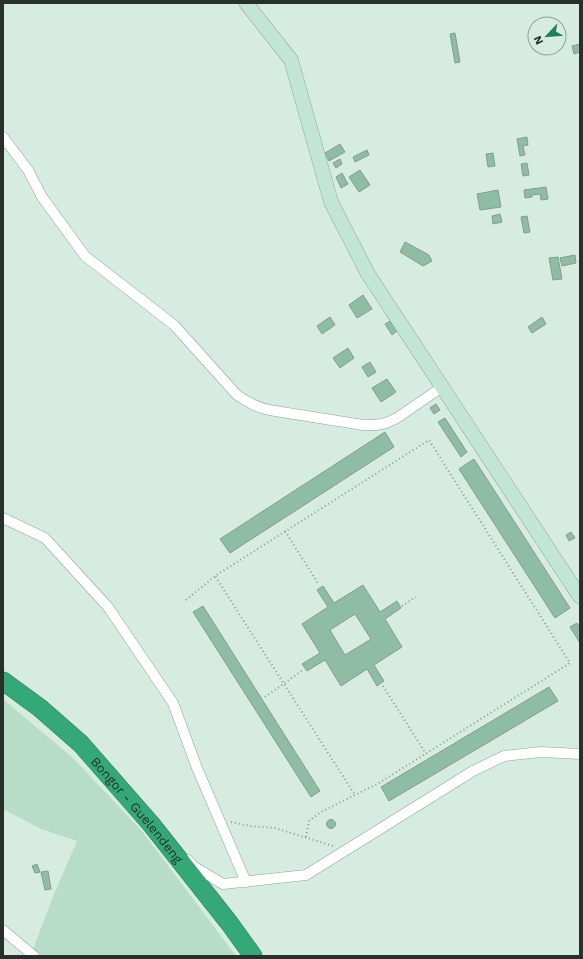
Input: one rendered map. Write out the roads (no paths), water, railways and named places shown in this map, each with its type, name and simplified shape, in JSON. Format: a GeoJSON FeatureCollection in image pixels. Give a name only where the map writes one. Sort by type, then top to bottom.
{"type":"FeatureCollection","features":[{"type":"Feature","properties":{"kind":"highway","name":"Bongor - Guelendeng"},"geometry":{"type":"LineString","coordinates":[[3,681],[40,708],[81,744],[151,824],[230,924],[253,956]]}},
{"type":"Feature","properties":{"kind":"street"},"geometry":{"type":"LineString","coordinates":[[246,3],[291,60],[331,202],[368,274],[580,597]]}},
{"type":"Feature","properties":{"kind":"street"},"geometry":{"type":"LineString","coordinates":[[3,137],[24,164],[42,197],[85,256],[174,325],[237,395],[249,403],[269,410],[362,425],[376,425],[397,418],[442,387]]}},
{"type":"Feature","properties":{"kind":"street"},"geometry":{"type":"LineString","coordinates":[[3,518],[45,538],[108,607],[173,703],[197,768],[246,882]]}},
{"type":"Feature","properties":{"kind":"street"},"geometry":{"type":"LineString","coordinates":[[151,824],[193,866],[223,884],[306,876],[473,771],[504,756],[541,752],[580,754]]}},
{"type":"Feature","properties":{"kind":"street"},"geometry":{"type":"LineString","coordinates":[[3,930],[34,956]]}}]}
